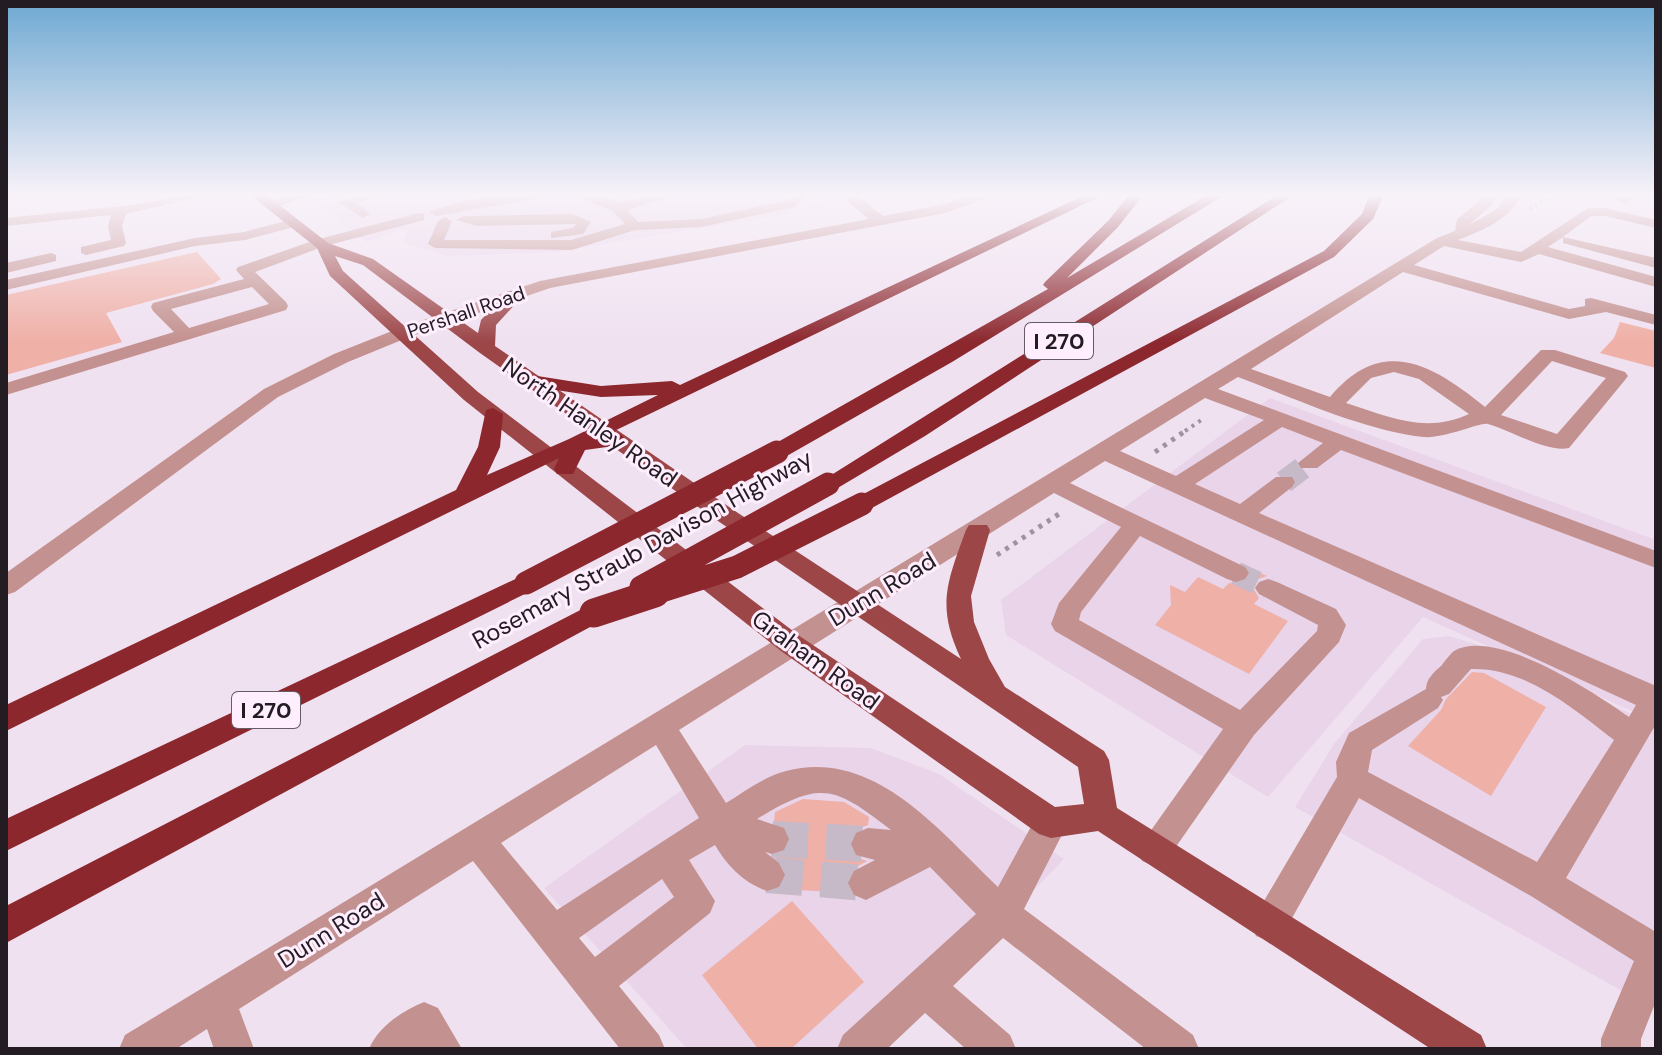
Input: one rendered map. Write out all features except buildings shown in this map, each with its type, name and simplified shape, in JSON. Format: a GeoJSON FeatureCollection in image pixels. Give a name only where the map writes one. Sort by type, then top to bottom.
{"type":"FeatureCollection","features":[{"type":"Feature","properties":{"kind":"highway"},"geometry":{"type":"LineString","coordinates":[[6,719],[465,494],[556,462],[577,444],[607,435],[702,381],[994,243]]}},
{"type":"Feature","properties":{"kind":"highway"},"geometry":{"type":"LineString","coordinates":[[1027,309],[1091,243]]}},
{"type":"Feature","properties":{"kind":"highway","name":"Rosemary Straub Davison Highway"},"geometry":{"type":"LineString","coordinates":[[6,836],[526,583],[777,452],[1137,243]]}},
{"type":"Feature","properties":{"kind":"highway","name":"Rosemary Straub Davison Highway"},"geometry":{"type":"LineString","coordinates":[[6,925],[594,613],[828,484],[958,407],[1208,243]]}},
{"type":"Feature","properties":{"kind":"highway"},"geometry":{"type":"LineString","coordinates":[[594,613],[737,567],[862,504],[1329,254],[1342,243]]}},
{"type":"Feature","properties":{"kind":"highway"},"geometry":{"type":"LineString","coordinates":[[531,381],[580,391],[616,394],[702,381]]}},
{"type":"Feature","properties":{"kind":"highway"},"geometry":{"type":"LineString","coordinates":[[465,494],[488,455],[493,434],[493,414]]}},
{"type":"Feature","properties":{"kind":"main road","name":"North Hanley Road"},"geometry":{"type":"LineString","coordinates":[[322,244],[368,262],[607,435],[855,605]]}},
{"type":"Feature","properties":{"kind":"main road","name":"North Hanley Road"},"geometry":{"type":"LineString","coordinates":[[322,244],[336,273],[493,414],[556,462]]}},
{"type":"Feature","properties":{"kind":"main road"},"geometry":{"type":"LineString","coordinates":[[486,349],[487,324],[514,295]]}},
{"type":"Feature","properties":{"kind":"main road","name":"Graham Road"},"geometry":{"type":"LineString","coordinates":[[556,462],[791,644],[1051,823]]}},
{"type":"Feature","properties":{"kind":"main road"},"geometry":{"type":"LineString","coordinates":[[978,530],[962,577],[959,611],[970,645],[995,697]]}},
{"type":"Feature","properties":{"kind":"main road"},"geometry":{"type":"LineString","coordinates":[[855,605],[1093,760],[1102,816]]}},
{"type":"Feature","properties":{"kind":"main road"},"geometry":{"type":"LineString","coordinates":[[1051,823],[1102,816],[1467,1049]]}},
{"type":"Feature","properties":{"kind":"street"},"geometry":{"type":"LineString","coordinates":[[6,268],[118,243]]}},
{"type":"Feature","properties":{"kind":"street"},"geometry":{"type":"LineString","coordinates":[[6,285],[190,243]]}},
{"type":"Feature","properties":{"kind":"street"},"geometry":{"type":"LineString","coordinates":[[253,243],[272,260]]}},
{"type":"Feature","properties":{"kind":"street"},"geometry":{"type":"LineString","coordinates":[[551,243],[580,243]]}},
{"type":"Feature","properties":{"kind":"street","name":"Pershall Road"},"geometry":{"type":"LineString","coordinates":[[6,586],[271,393],[341,358],[403,333],[546,284],[762,243]]}},
{"type":"Feature","properties":{"kind":"street","name":"Dunn Road"},"geometry":{"type":"LineString","coordinates":[[139,1049],[1205,391],[1439,243]]}},
{"type":"Feature","properties":{"kind":"street"},"geometry":{"type":"LineString","coordinates":[[1451,243],[1521,257],[1545,243]]}},
{"type":"Feature","properties":{"kind":"street"},"geometry":{"type":"LineString","coordinates":[[1578,243],[1656,263]]}},
{"type":"Feature","properties":{"kind":"street"},"geometry":{"type":"LineString","coordinates":[[6,389],[280,306],[244,270],[322,244]]}},
{"type":"Feature","properties":{"kind":"street"},"geometry":{"type":"LineString","coordinates":[[1537,249],[1656,282]]}},
{"type":"Feature","properties":{"kind":"street"},"geometry":{"type":"LineString","coordinates":[[1402,267],[1569,314],[1606,307]]}},
{"type":"Feature","properties":{"kind":"street"},"geometry":{"type":"LineString","coordinates":[[186,335],[159,307],[256,281]]}},
{"type":"Feature","properties":{"kind":"street"},"geometry":{"type":"LineString","coordinates":[[1455,282],[1510,281],[1656,320]]}},
{"type":"Feature","properties":{"kind":"street"},"geometry":{"type":"LineString","coordinates":[[1237,370],[1335,404],[1406,428],[1444,431],[1483,415],[1495,410],[1548,354],[1618,376],[1561,443],[1483,415],[1432,376],[1400,365],[1382,364],[1349,383],[1335,404]]}},
{"type":"Feature","properties":{"kind":"street"},"geometry":{"type":"LineString","coordinates":[[1205,391],[1656,560]]}},
{"type":"Feature","properties":{"kind":"street"},"geometry":{"type":"LineString","coordinates":[[1178,485],[1280,419]]}},
{"type":"Feature","properties":{"kind":"street"},"geometry":{"type":"LineString","coordinates":[[1309,463],[1339,441]]}},
{"type":"Feature","properties":{"kind":"street"},"geometry":{"type":"LineString","coordinates":[[1104,452],[1656,700],[1543,884]]}},
{"type":"Feature","properties":{"kind":"street"},"geometry":{"type":"LineString","coordinates":[[1242,514],[1284,482]]}},
{"type":"Feature","properties":{"kind":"street"},"geometry":{"type":"LineString","coordinates":[[1053,484],[1236,573]]}},
{"type":"Feature","properties":{"kind":"street"},"geometry":{"type":"LineString","coordinates":[[1136,524],[1068,610],[1065,624],[1243,726]]}},
{"type":"Feature","properties":{"kind":"street"},"geometry":{"type":"LineString","coordinates":[[1154,850],[1243,726],[1329,635],[1332,625],[1327,616],[1268,588]]}},
{"type":"Feature","properties":{"kind":"street"},"geometry":{"type":"LineString","coordinates":[[1269,923],[1353,779],[1352,762],[1360,742],[1434,693],[1464,659],[1486,657],[1510,663],[1584,700],[1632,736]]}},
{"type":"Feature","properties":{"kind":"street"},"geometry":{"type":"LineString","coordinates":[[660,726],[738,852],[767,875]]}},
{"type":"Feature","properties":{"kind":"street"},"geometry":{"type":"LineString","coordinates":[[553,934],[666,856],[787,784],[828,779],[858,786],[908,823],[1002,915],[1169,1046]]}},
{"type":"Feature","properties":{"kind":"street"},"geometry":{"type":"LineString","coordinates":[[1353,779],[1543,884],[1656,953],[1621,1039],[1621,1049]]}},
{"type":"Feature","properties":{"kind":"street"},"geometry":{"type":"LineString","coordinates":[[857,1049],[1002,915],[1051,823]]}},
{"type":"Feature","properties":{"kind":"street"},"geometry":{"type":"LineString","coordinates":[[722,824],[772,839]]}},
{"type":"Feature","properties":{"kind":"street"},"geometry":{"type":"LineString","coordinates":[[477,839],[645,1049]]}},
{"type":"Feature","properties":{"kind":"street"},"geometry":{"type":"LineString","coordinates":[[868,844],[933,848]]}},
{"type":"Feature","properties":{"kind":"street"},"geometry":{"type":"LineString","coordinates":[[866,883],[933,848]]}},
{"type":"Feature","properties":{"kind":"street"},"geometry":{"type":"LineString","coordinates":[[592,983],[697,901],[666,856]]}},
{"type":"Feature","properties":{"kind":"street"},"geometry":{"type":"LineString","coordinates":[[925,987],[996,1049]]}},
{"type":"Feature","properties":{"kind":"street"},"geometry":{"type":"LineString","coordinates":[[217,1001],[234,1049]]}},
{"type":"Feature","properties":{"kind":"street"},"geometry":{"type":"LineString","coordinates":[[389,1049],[424,1022],[442,1049]]}},
{"type":"Feature","properties":{"kind":"path"},"geometry":{"type":"LineString","coordinates":[[1155,452],[1203,419]]}},
{"type":"Feature","properties":{"kind":"path"},"geometry":{"type":"LineString","coordinates":[[989,561],[1066,510]]}},
{"type":"Feature","properties":{"kind":"shaded area"},"geometry":{"type":"Polygon","coordinates":[[[405,243],[609,243],[556,252],[448,256],[405,243]]]}},
{"type":"Feature","properties":{"kind":"shaded area"},"geometry":{"type":"Polygon","coordinates":[[[1270,398],[1656,540],[1656,722],[1423,617],[1268,797],[1006,635],[1001,600],[1270,398]]]}},
{"type":"Feature","properties":{"kind":"shaded area"},"geometry":{"type":"Polygon","coordinates":[[[1449,636],[1482,646],[1656,725],[1656,1010],[1295,807],[1334,744],[1423,639],[1449,636]]]}},
{"type":"Feature","properties":{"kind":"shaded area"},"geometry":{"type":"Polygon","coordinates":[[[745,745],[871,748],[939,774],[1064,859],[879,1049],[687,1049],[544,888],[745,745]]]}},
{"type":"Feature","properties":{"kind":"tunnel"},"geometry":{"type":"LineString","coordinates":[[1284,482],[1309,463]]}},
{"type":"Feature","properties":{"kind":"tunnel"},"geometry":{"type":"LineString","coordinates":[[1236,573],[1268,588]]}},
{"type":"Feature","properties":{"kind":"tunnel"},"geometry":{"type":"LineString","coordinates":[[772,839],[868,844]]}},
{"type":"Feature","properties":{"kind":"tunnel"},"geometry":{"type":"LineString","coordinates":[[767,875],[866,883]]}}]}
